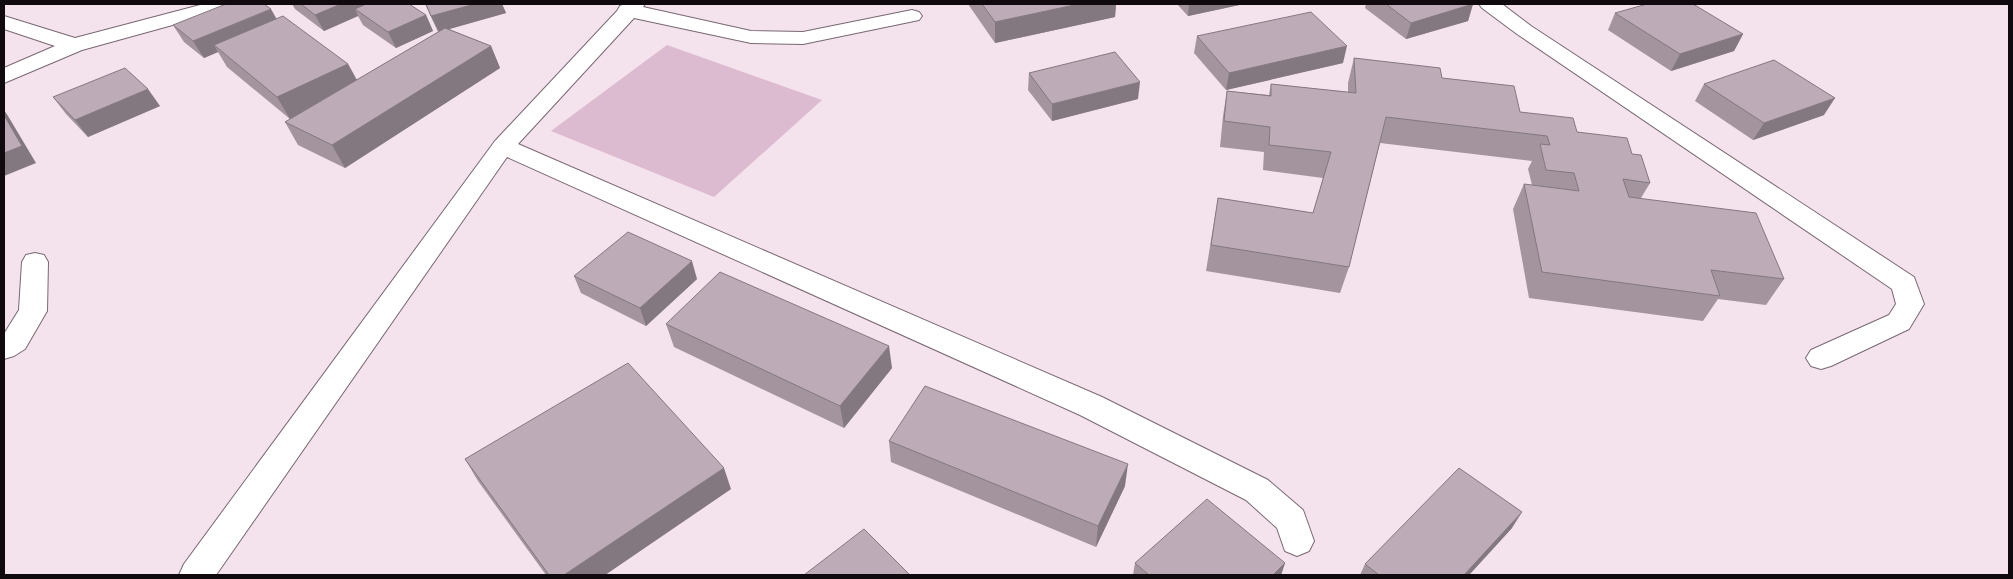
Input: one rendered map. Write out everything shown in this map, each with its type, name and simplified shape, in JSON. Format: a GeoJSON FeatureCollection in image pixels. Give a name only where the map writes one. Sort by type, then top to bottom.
{"type":"FeatureCollection","features":[{"type":"Feature","properties":{"kind":"street"},"geometry":{"type":"LineString","coordinates":[[4,76],[74,45],[176,11],[228,4]]}},
{"type":"Feature","properties":{"kind":"street"},"geometry":{"type":"LineString","coordinates":[[1489,4],[1532,36],[1904,284],[1910,304],[1899,322],[1821,358]]}},
{"type":"Feature","properties":{"kind":"street"},"geometry":{"type":"LineString","coordinates":[[196,575],[503,146],[631,7],[751,37],[803,38],[912,16]]}},
{"type":"Feature","properties":{"kind":"street"},"geometry":{"type":"LineString","coordinates":[[4,22],[74,45]]}},
{"type":"Feature","properties":{"kind":"street"},"geometry":{"type":"LineString","coordinates":[[503,146],[1091,406],[1257,490],[1291,520],[1297,541]]}},
{"type":"Feature","properties":{"kind":"street"},"geometry":{"type":"LineString","coordinates":[[4,348],[15,341],[33,311],[35,262]]}},
{"type":"Feature","properties":{"kind":"shaded area"},"geometry":{"type":"Polygon","coordinates":[[[667,45],[822,100],[714,197],[551,131],[667,45]]]}},
{"type":"Feature","properties":{"kind":"building"},"geometry":{"type":"Polygon","coordinates":[[[226,4],[264,4],[271,9],[193,41],[173,25],[226,4]]]}},
{"type":"Feature","properties":{"kind":"building"},"geometry":{"type":"Polygon","coordinates":[[[301,4],[341,4],[315,15],[301,4]]]}},
{"type":"Feature","properties":{"kind":"building"},"geometry":{"type":"Polygon","coordinates":[[[366,4],[409,4],[426,15],[388,32],[355,9],[366,4]]]}},
{"type":"Feature","properties":{"kind":"building"},"geometry":{"type":"Polygon","coordinates":[[[426,4],[475,4],[431,16],[426,4]]]}},
{"type":"Feature","properties":{"kind":"building"},"geometry":{"type":"Polygon","coordinates":[[[982,4],[1079,4],[995,22],[982,4]]]}},
{"type":"Feature","properties":{"kind":"building"},"geometry":{"type":"Polygon","coordinates":[[[1386,4],[1473,4],[1411,23],[1386,4]]]}},
{"type":"Feature","properties":{"kind":"building"},"geometry":{"type":"Polygon","coordinates":[[[1647,4],[1693,4],[1743,34],[1680,54],[1615,13],[1647,4]]]}},
{"type":"Feature","properties":{"kind":"building"},"geometry":{"type":"Polygon","coordinates":[[[1311,12],[1347,46],[1229,73],[1197,36],[1311,12]]]}},
{"type":"Feature","properties":{"kind":"building"},"geometry":{"type":"Polygon","coordinates":[[[283,16],[348,64],[277,97],[214,45],[283,16]]]}},
{"type":"Feature","properties":{"kind":"building"},"geometry":{"type":"Polygon","coordinates":[[[445,28],[491,46],[332,145],[285,122],[445,28]]]}},
{"type":"Feature","properties":{"kind":"building"},"geometry":{"type":"Polygon","coordinates":[[[1115,52],[1140,82],[1052,104],[1029,73],[1115,52]]]}},
{"type":"Feature","properties":{"kind":"building"},"geometry":{"type":"Polygon","coordinates":[[[1354,58],[1440,68],[1442,78],[1514,86],[1520,112],[1573,118],[1577,132],[1627,138],[1632,154],[1641,155],[1650,183],[1623,179],[1629,197],[1756,213],[1784,279],[1711,270],[1720,296],[1542,272],[1524,184],[1579,191],[1574,173],[1546,170],[1540,144],[1550,145],[1547,136],[1386,117],[1349,267],[1211,245],[1218,198],[1313,213],[1331,152],[1269,145],[1270,127],[1224,121],[1227,91],[1271,96],[1271,84],[1356,93],[1354,58]]]}},
{"type":"Feature","properties":{"kind":"building"},"geometry":{"type":"Polygon","coordinates":[[[1774,60],[1835,98],[1764,123],[1704,84],[1774,60]]]}},
{"type":"Feature","properties":{"kind":"building"},"geometry":{"type":"Polygon","coordinates":[[[125,68],[148,89],[75,120],[53,97],[125,68]]]}},
{"type":"Feature","properties":{"kind":"building"},"geometry":{"type":"Polygon","coordinates":[[[4,115],[22,146],[4,153],[4,115]]]}},
{"type":"Feature","properties":{"kind":"building"},"geometry":{"type":"Polygon","coordinates":[[[628,232],[692,261],[640,308],[574,276],[628,232]]]}},
{"type":"Feature","properties":{"kind":"building"},"geometry":{"type":"Polygon","coordinates":[[[720,272],[889,346],[840,406],[666,324],[720,272]]]}},
{"type":"Feature","properties":{"kind":"building"},"geometry":{"type":"Polygon","coordinates":[[[628,363],[724,468],[564,575],[549,575],[465,459],[628,363]]]}},
{"type":"Feature","properties":{"kind":"building"},"geometry":{"type":"Polygon","coordinates":[[[925,386],[1128,464],[1098,526],[889,441],[925,386]]]}},
{"type":"Feature","properties":{"kind":"building"},"geometry":{"type":"Polygon","coordinates":[[[1459,468],[1522,512],[1464,575],[1379,575],[1365,564],[1459,468]]]}},
{"type":"Feature","properties":{"kind":"building"},"geometry":{"type":"Polygon","coordinates":[[[1207,499],[1285,563],[1273,575],[1149,575],[1135,563],[1207,499]]]}},
{"type":"Feature","properties":{"kind":"building"},"geometry":{"type":"Polygon","coordinates":[[[864,529],[910,575],[804,575],[864,529]]]}}]}
